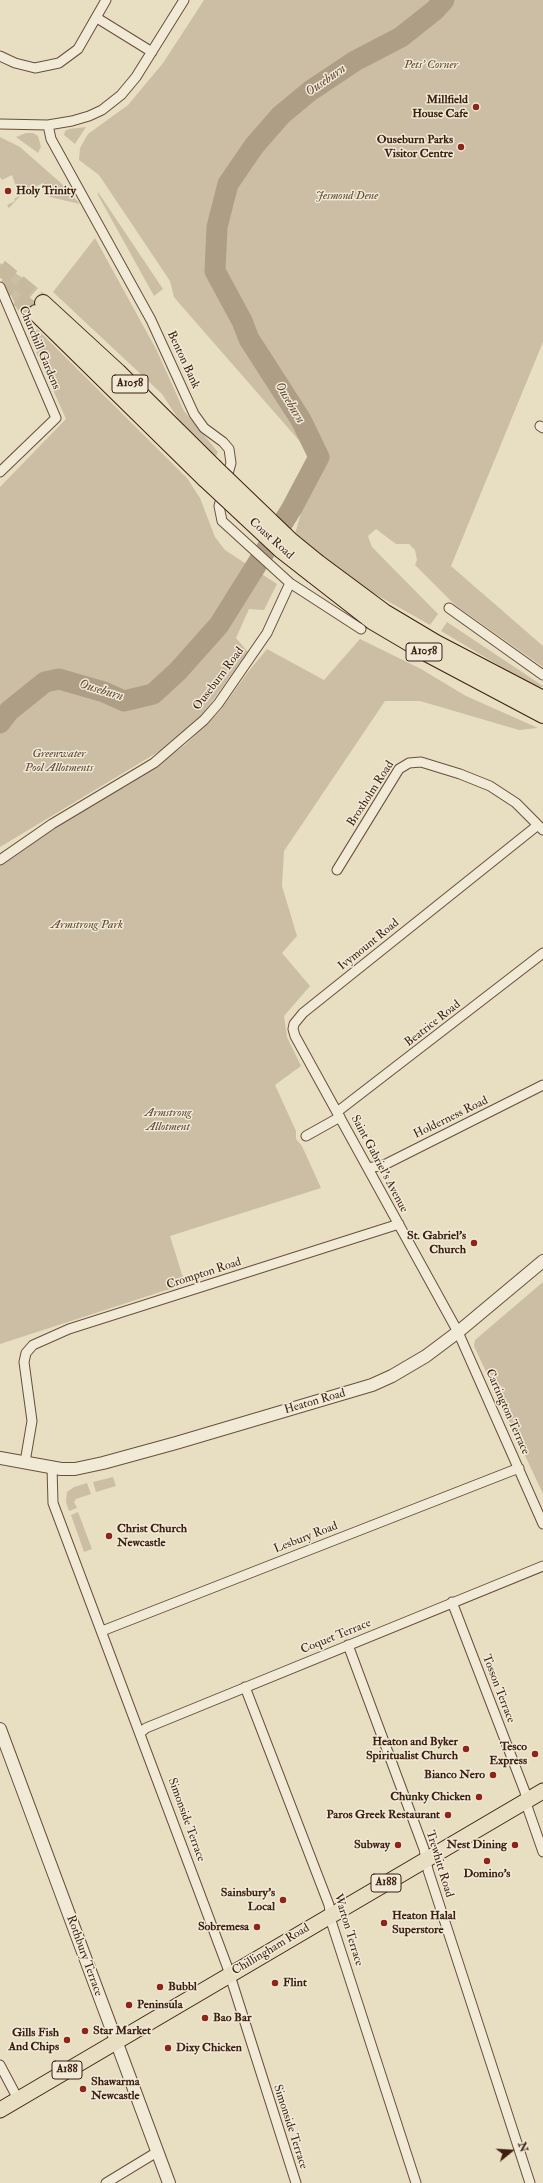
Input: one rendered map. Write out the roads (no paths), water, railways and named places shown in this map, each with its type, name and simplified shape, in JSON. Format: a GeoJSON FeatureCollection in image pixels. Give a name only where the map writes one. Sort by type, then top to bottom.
{"type":"FeatureCollection","features":[{"type":"Feature","properties":{"kind":"highway","name":"Coast Road"},"geometry":{"type":"LineString","coordinates":[[40,308],[118,372],[210,473],[291,541],[315,569],[385,628],[428,654],[543,715]]}},
{"type":"Feature","properties":{"kind":"highway","name":"Coast Road"},"geometry":{"type":"LineString","coordinates":[[315,569],[436,643],[543,699]]}},
{"type":"Feature","properties":{"kind":"main road","name":"Chillingham Road"},"geometry":{"type":"LineString","coordinates":[[0,2110],[543,1791]]}},
{"type":"Feature","properties":{"kind":"street"},"geometry":{"type":"LineString","coordinates":[[0,56],[15,63],[35,68],[59,63],[78,49],[106,0]]}},
{"type":"Feature","properties":{"kind":"street"},"geometry":{"type":"LineString","coordinates":[[0,124],[48,124],[89,116],[112,104],[129,87],[184,0]]}},
{"type":"Feature","properties":{"kind":"street"},"geometry":{"type":"LineString","coordinates":[[96,18],[152,52]]}},
{"type":"Feature","properties":{"kind":"street","name":"Benton Bank"},"geometry":{"type":"LineString","coordinates":[[48,124],[51,139],[154,326],[194,414],[204,428],[223,442],[229,449],[231,464],[220,499],[219,513],[226,525],[290,582],[361,629]]}},
{"type":"Feature","properties":{"kind":"street","name":"Churchill Gardens"},"geometry":{"type":"LineString","coordinates":[[0,287],[56,418],[0,472]]}},
{"type":"Feature","properties":{"kind":"street","name":"Ouseburn Road"},"geometry":{"type":"LineString","coordinates":[[0,860],[58,820],[154,763],[204,720],[218,704],[267,633],[290,582]]}},
{"type":"Feature","properties":{"kind":"street"},"geometry":{"type":"LineString","coordinates":[[449,608],[543,675]]}},
{"type":"Feature","properties":{"kind":"street","name":"Broxholm Road"},"geometry":{"type":"LineString","coordinates":[[337,870],[399,769],[409,763],[421,762],[460,774],[490,786],[516,803],[541,828]]}},
{"type":"Feature","properties":{"kind":"street","name":"Ivymount Road"},"geometry":{"type":"LineString","coordinates":[[339,1114],[295,1036],[294,1024],[298,1018],[541,828]]}},
{"type":"Feature","properties":{"kind":"street","name":"Beatrice Road"},"geometry":{"type":"LineString","coordinates":[[306,1136],[339,1114],[543,953]]}},
{"type":"Feature","properties":{"kind":"street","name":"Holderness Road"},"geometry":{"type":"LineString","coordinates":[[368,1168],[384,1165],[543,1085]]}},
{"type":"Feature","properties":{"kind":"street","name":"Saint Gabriel's Avenue"},"geometry":{"type":"LineString","coordinates":[[339,1114],[458,1332]]}},
{"type":"Feature","properties":{"kind":"street","name":"Crompton Road"},"geometry":{"type":"LineString","coordinates":[[25,1462],[32,1421],[24,1372],[24,1357],[33,1345],[69,1329],[399,1224]]}},
{"type":"Feature","properties":{"kind":"street","name":"Heaton Road"},"geometry":{"type":"LineString","coordinates":[[0,1458],[68,1470],[103,1463],[346,1394],[392,1376],[426,1356],[458,1332],[543,1261]]}},
{"type":"Feature","properties":{"kind":"street","name":"Cartington Terrace"},"geometry":{"type":"LineString","coordinates":[[458,1332],[543,1524]]}},
{"type":"Feature","properties":{"kind":"street","name":"Simonside Terrace"},"geometry":{"type":"LineString","coordinates":[[52,1468],[53,1503],[229,1975],[296,2183]]}},
{"type":"Feature","properties":{"kind":"street","name":"Lesbury Road"},"geometry":{"type":"LineString","coordinates":[[102,1631],[519,1468]]}},
{"type":"Feature","properties":{"kind":"street","name":"Coquet Terrace"},"geometry":{"type":"LineString","coordinates":[[140,1733],[146,1728],[543,1566]]}},
{"type":"Feature","properties":{"kind":"street","name":"Tosson Terrace"},"geometry":{"type":"LineString","coordinates":[[452,1602],[525,1792],[526,1801],[543,1852]]}},
{"type":"Feature","properties":{"kind":"street","name":"Trewhitt Road"},"geometry":{"type":"LineString","coordinates":[[348,1645],[424,1849],[426,1860],[530,2183]]}},
{"type":"Feature","properties":{"kind":"street","name":"Warton Terrace"},"geometry":{"type":"LineString","coordinates":[[245,1687],[330,1915],[416,2183]]}},
{"type":"Feature","properties":{"kind":"street","name":"Rothbury Terrace"},"geometry":{"type":"LineString","coordinates":[[0,1729],[169,2183]]}},
{"type":"Feature","properties":{"kind":"street"},"geometry":{"type":"LineString","coordinates":[[0,2065],[18,2099]]}},
{"type":"Feature","properties":{"kind":"street"},"geometry":{"type":"LineString","coordinates":[[106,2183],[157,2152]]}},
{"type":"Feature","properties":{"kind":"waterway","name":"Ouseburn"},"geometry":{"type":"LineString","coordinates":[[0,723],[9,711],[45,682],[59,679],[104,692],[124,701],[153,694],[178,671],[219,625],[292,508],[319,457],[301,420],[249,339],[242,321],[215,271],[217,227],[228,184],[254,146],[281,115],[310,91],[355,61],[401,37],[435,10],[444,0]]}},
{"type":"Feature","properties":{"kind":"tunnel"},"geometry":{"type":"LineString","coordinates":[[0,267],[43,303]]}},
{"type":"Feature","properties":{"kind":"tunnel"},"geometry":{"type":"LineString","coordinates":[[0,283],[36,313]]}},
{"type":"Feature","properties":{"kind":"place","name":"Millfield House Cafe"},"geometry":{"type":"Point","coordinates":[476,107]}},
{"type":"Feature","properties":{"kind":"place","name":"Ouseburn Parks Visitor Centre"},"geometry":{"type":"Point","coordinates":[461,147]}},
{"type":"Feature","properties":{"kind":"place","name":"Holy Trinity"},"geometry":{"type":"Point","coordinates":[8,191]}},
{"type":"Feature","properties":{"kind":"place","name":"St. Gabriel's Church"},"geometry":{"type":"Point","coordinates":[474,1243]}},
{"type":"Feature","properties":{"kind":"place","name":"Christ Church Newcastle"},"geometry":{"type":"Point","coordinates":[109,1536]}},
{"type":"Feature","properties":{"kind":"place","name":"Heaton and Byker Spiritualist Church"},"geometry":{"type":"Point","coordinates":[466,1749]}},
{"type":"Feature","properties":{"kind":"place","name":"Tesco Express"},"geometry":{"type":"Point","coordinates":[535,1754]}},
{"type":"Feature","properties":{"kind":"place","name":"Bianco Nero"},"geometry":{"type":"Point","coordinates":[493,1775]}},
{"type":"Feature","properties":{"kind":"place","name":"Chunky Chicken"},"geometry":{"type":"Point","coordinates":[479,1797]}},
{"type":"Feature","properties":{"kind":"place","name":"Paros Greek Restaurant"},"geometry":{"type":"Point","coordinates":[448,1815]}},
{"type":"Feature","properties":{"kind":"place","name":"Subway"},"geometry":{"type":"Point","coordinates":[398,1845]}},
{"type":"Feature","properties":{"kind":"place","name":"Nest Dining"},"geometry":{"type":"Point","coordinates":[515,1845]}},
{"type":"Feature","properties":{"kind":"place","name":"Domino's"},"geometry":{"type":"Point","coordinates":[487,1861]}},
{"type":"Feature","properties":{"kind":"place","name":"Sainsbury's Local"},"geometry":{"type":"Point","coordinates":[283,1900]}},
{"type":"Feature","properties":{"kind":"place","name":"Heaton Halal Superstore"},"geometry":{"type":"Point","coordinates":[384,1923]}},
{"type":"Feature","properties":{"kind":"place","name":"Sobremesa"},"geometry":{"type":"Point","coordinates":[257,1927]}},
{"type":"Feature","properties":{"kind":"place","name":"Flint"},"geometry":{"type":"Point","coordinates":[275,1983]}},
{"type":"Feature","properties":{"kind":"place","name":"Bubbl"},"geometry":{"type":"Point","coordinates":[160,1987]}},
{"type":"Feature","properties":{"kind":"place","name":"Peninsula"},"geometry":{"type":"Point","coordinates":[129,2005]}},
{"type":"Feature","properties":{"kind":"place","name":"Bao Bar"},"geometry":{"type":"Point","coordinates":[205,2018]}},
{"type":"Feature","properties":{"kind":"place","name":"Star Market"},"geometry":{"type":"Point","coordinates":[85,2031]}},
{"type":"Feature","properties":{"kind":"place","name":"Gills Fish And Chips"},"geometry":{"type":"Point","coordinates":[67,2040]}},
{"type":"Feature","properties":{"kind":"place","name":"Dixy Chicken"},"geometry":{"type":"Point","coordinates":[168,2048]}},
{"type":"Feature","properties":{"kind":"place","name":"Shawarma Newcastle"},"geometry":{"type":"Point","coordinates":[83,2089]}},
{"type":"Feature","properties":{"kind":"park label","name":"Pets' Corner"},"geometry":{"type":"Point","coordinates":[431,65]}},
{"type":"Feature","properties":{"kind":"park label","name":"Jesmond Dene"},"geometry":{"type":"Point","coordinates":[347,196]}},
{"type":"Feature","properties":{"kind":"park label","name":"Greenwater Pool Allotments"},"geometry":{"type":"Point","coordinates":[59,761]}},
{"type":"Feature","properties":{"kind":"park label","name":"Armstrong Park"},"geometry":{"type":"Point","coordinates":[87,925]}},
{"type":"Feature","properties":{"kind":"park label","name":"Armstrong Allotment"},"geometry":{"type":"Point","coordinates":[168,1120]}}]}
